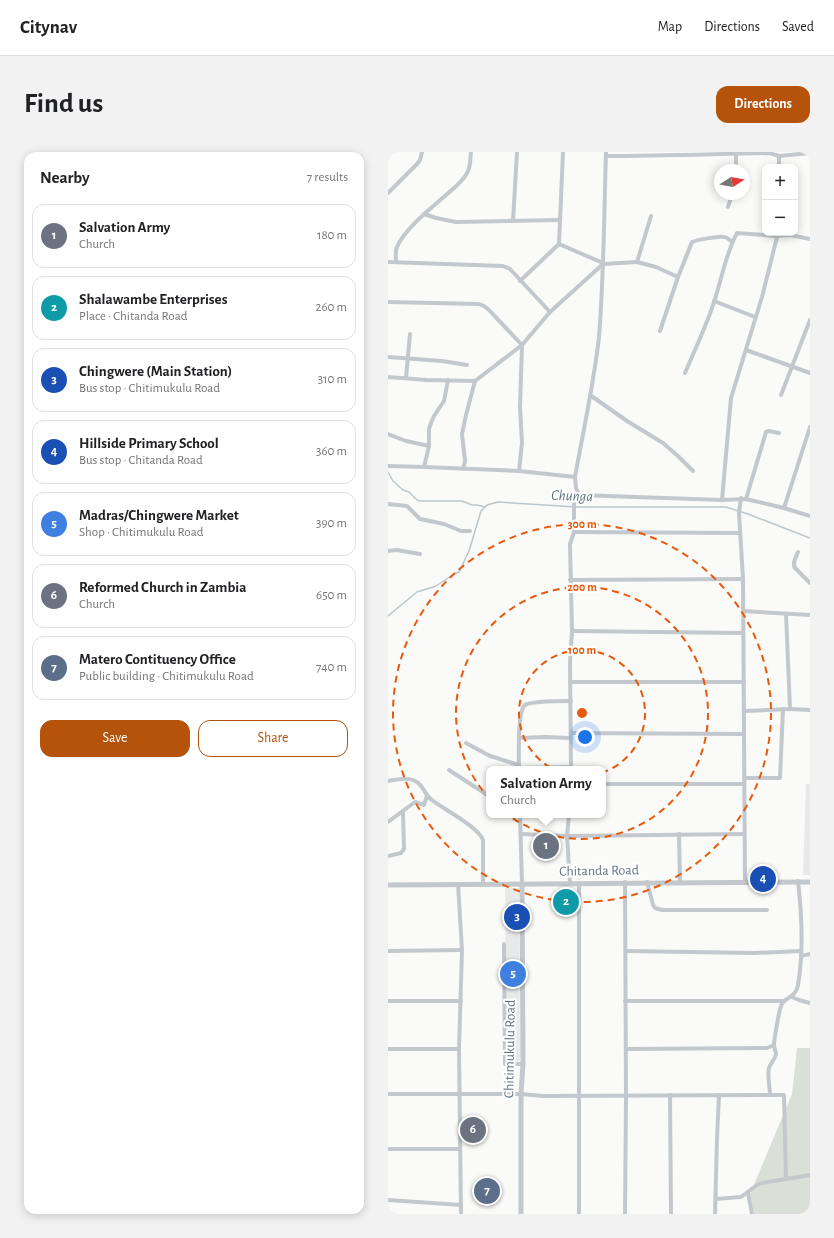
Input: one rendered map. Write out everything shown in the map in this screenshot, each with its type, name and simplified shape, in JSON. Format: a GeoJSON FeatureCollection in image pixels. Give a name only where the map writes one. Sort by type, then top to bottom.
{"type":"FeatureCollection","features":[{"type":"Feature","properties":{"kind":"street"},"geometry":{"type":"LineString","coordinates":[[388,193],[417,164],[422,152]]}},
{"type":"Feature","properties":{"kind":"street"},"geometry":{"type":"LineString","coordinates":[[396,262],[396,249],[400,241],[424,214],[467,174],[470,167],[470,152]]}},
{"type":"Feature","properties":{"kind":"street"},"geometry":{"type":"LineString","coordinates":[[513,221],[517,152]]}},
{"type":"Feature","properties":{"kind":"street"},"geometry":{"type":"LineString","coordinates":[[520,281],[559,244],[563,152]]}},
{"type":"Feature","properties":{"kind":"street"},"geometry":{"type":"LineString","coordinates":[[579,495],[576,488],[575,477],[590,395],[598,338],[603,264],[606,154],[769,152],[779,156],[810,153]]}},
{"type":"Feature","properties":{"kind":"street"},"geometry":{"type":"LineString","coordinates":[[736,153],[736,164]]}},
{"type":"Feature","properties":{"kind":"street"},"geometry":{"type":"LineString","coordinates":[[779,156],[779,164]]}},
{"type":"Feature","properties":{"kind":"street"},"geometry":{"type":"LineString","coordinates":[[728,207],[730,200]]}},
{"type":"Feature","properties":{"kind":"street"},"geometry":{"type":"LineString","coordinates":[[424,214],[456,222],[560,220]]}},
{"type":"Feature","properties":{"kind":"street"},"geometry":{"type":"LineString","coordinates":[[636,262],[651,216]]}},
{"type":"Feature","properties":{"kind":"street"},"geometry":{"type":"LineString","coordinates":[[685,373],[701,337],[732,242],[737,232],[762,233]]}},
{"type":"Feature","properties":{"kind":"street"},"geometry":{"type":"LineString","coordinates":[[722,500],[731,398],[762,297],[777,236]]}},
{"type":"Feature","properties":{"kind":"street"},"geometry":{"type":"LineString","coordinates":[[795,236],[810,239]]}},
{"type":"Feature","properties":{"kind":"street"},"geometry":{"type":"LineString","coordinates":[[660,331],[678,277],[694,241],[724,237],[728,238],[732,242]]}},
{"type":"Feature","properties":{"kind":"street"},"geometry":{"type":"LineString","coordinates":[[559,244],[603,264],[636,262],[656,267],[678,277]]}},
{"type":"Feature","properties":{"kind":"street"},"geometry":{"type":"LineString","coordinates":[[388,262],[503,266],[510,269],[550,312]]}},
{"type":"Feature","properties":{"kind":"street"},"geometry":{"type":"LineString","coordinates":[[388,377],[427,380],[475,380],[522,345],[550,312],[603,264]]}},
{"type":"Feature","properties":{"kind":"street"},"geometry":{"type":"LineString","coordinates":[[714,301],[755,317]]}},
{"type":"Feature","properties":{"kind":"street"},"geometry":{"type":"LineString","coordinates":[[388,302],[480,304],[489,310],[522,345],[520,407],[522,443],[519,471]]}},
{"type":"Feature","properties":{"kind":"street"},"geometry":{"type":"LineString","coordinates":[[781,395],[808,331],[810,320]]}},
{"type":"Feature","properties":{"kind":"street"},"geometry":{"type":"LineString","coordinates":[[406,378],[410,334]]}},
{"type":"Feature","properties":{"kind":"street"},"geometry":{"type":"LineString","coordinates":[[746,350],[810,373]]}},
{"type":"Feature","properties":{"kind":"street"},"geometry":{"type":"LineString","coordinates":[[388,357],[450,362],[467,365]]}},
{"type":"Feature","properties":{"kind":"street"},"geometry":{"type":"LineString","coordinates":[[424,467],[429,446],[429,429],[434,416],[444,401],[448,380]]}},
{"type":"Feature","properties":{"kind":"street"},"geometry":{"type":"LineString","coordinates":[[464,469],[466,461],[462,434],[475,380]]}},
{"type":"Feature","properties":{"kind":"street"},"geometry":{"type":"LineString","coordinates":[[590,395],[663,443],[693,471]]}},
{"type":"Feature","properties":{"kind":"street"},"geometry":{"type":"LineString","coordinates":[[784,508],[810,427]]}},
{"type":"Feature","properties":{"kind":"street"},"geometry":{"type":"LineString","coordinates":[[744,883],[743,579],[739,511],[766,432],[769,430],[779,433]]}},
{"type":"Feature","properties":{"kind":"street"},"geometry":{"type":"LineString","coordinates":[[388,434],[429,446]]}},
{"type":"Feature","properties":{"kind":"street"},"geometry":{"type":"LineString","coordinates":[[388,466],[519,471],[575,477]]}},
{"type":"Feature","properties":{"kind":"street"},"geometry":{"type":"LineString","coordinates":[[579,495],[722,500],[744,499],[784,508],[810,516]]}},
{"type":"Feature","properties":{"kind":"street"},"geometry":{"type":"LineString","coordinates":[[571,766],[570,682],[572,631],[570,544],[574,532],[574,503],[579,495]]}},
{"type":"Feature","properties":{"kind":"street"},"geometry":{"type":"LineString","coordinates":[[388,504],[407,506],[420,519],[444,524],[461,531],[470,530]]}},
{"type":"Feature","properties":{"kind":"street"},"geometry":{"type":"LineString","coordinates":[[574,532],[740,533]]}},
{"type":"Feature","properties":{"kind":"street"},"geometry":{"type":"LineString","coordinates":[[388,551],[397,550],[420,554]]}},
{"type":"Feature","properties":{"kind":"street"},"geometry":{"type":"LineString","coordinates":[[798,552],[794,566],[810,582]]}},
{"type":"Feature","properties":{"kind":"street"},"geometry":{"type":"LineString","coordinates":[[570,580],[743,579]]}},
{"type":"Feature","properties":{"kind":"street"},"geometry":{"type":"LineString","coordinates":[[743,611],[810,615]]}},
{"type":"Feature","properties":{"kind":"street"},"geometry":{"type":"LineString","coordinates":[[786,614],[790,709]]}},
{"type":"Feature","properties":{"kind":"street"},"geometry":{"type":"LineString","coordinates":[[572,631],[743,633]]}},
{"type":"Feature","properties":{"kind":"street"},"geometry":{"type":"LineString","coordinates":[[570,682],[744,682]]}},
{"type":"Feature","properties":{"kind":"street"},"geometry":{"type":"LineString","coordinates":[[519,766],[519,723],[521,710],[524,706],[527,704],[543,702],[571,701]]}},
{"type":"Feature","properties":{"kind":"street"},"geometry":{"type":"LineString","coordinates":[[744,778],[780,778],[783,709]]}},
{"type":"Feature","properties":{"kind":"street"},"geometry":{"type":"LineString","coordinates":[[744,712],[783,709],[810,710]]}},
{"type":"Feature","properties":{"kind":"street"},"geometry":{"type":"LineString","coordinates":[[571,733],[743,734]]}},
{"type":"Feature","properties":{"kind":"street"},"geometry":{"type":"LineString","coordinates":[[519,738],[571,738]]}},
{"type":"Feature","properties":{"kind":"street"},"geometry":{"type":"LineString","coordinates":[[466,743],[490,756],[516,766]]}},
{"type":"Feature","properties":{"kind":"street"},"geometry":{"type":"LineString","coordinates":[[448,770],[486,794]]}},
{"type":"Feature","properties":{"kind":"street"},"geometry":{"type":"LineString","coordinates":[[388,781],[405,779],[411,780],[423,787],[430,799],[466,823],[482,837],[483,884]]}},
{"type":"Feature","properties":{"kind":"street"},"geometry":{"type":"LineString","coordinates":[[606,784],[744,784]]}},
{"type":"Feature","properties":{"kind":"street"},"geometry":{"type":"LineString","coordinates":[[388,822],[415,802],[424,805],[427,795]]}},
{"type":"Feature","properties":{"kind":"street"},"geometry":{"type":"LineString","coordinates":[[388,856],[401,853],[403,851],[403,812]]}},
{"type":"Feature","properties":{"kind":"street"},"geometry":{"type":"LineString","coordinates":[[520,818],[522,884]]}},
{"type":"Feature","properties":{"kind":"street"},"geometry":{"type":"LineString","coordinates":[[569,818],[570,883]]}},
{"type":"Feature","properties":{"kind":"street"},"geometry":{"type":"LineString","coordinates":[[521,834],[568,836],[744,834]]}},
{"type":"Feature","properties":{"kind":"street"},"geometry":{"type":"LineString","coordinates":[[679,834],[680,882]]}},
{"type":"Feature","properties":{"kind":"street"},"geometry":{"type":"LineString","coordinates":[[626,1001],[784,1001],[792,997],[798,987],[801,954],[802,910],[798,881]]}},
{"type":"Feature","properties":{"kind":"street"},"geometry":{"type":"LineString","coordinates":[[625,882],[625,1214]]}},
{"type":"Feature","properties":{"kind":"street","name":"Chitanda Road"},"geometry":{"type":"LineString","coordinates":[[388,885],[625,882],[810,882]]}},
{"type":"Feature","properties":{"kind":"street"},"geometry":{"type":"LineString","coordinates":[[647,882],[653,905],[655,908],[662,910],[767,910]]}},
{"type":"Feature","properties":{"kind":"street"},"geometry":{"type":"LineString","coordinates":[[579,883],[579,1214]]}},
{"type":"Feature","properties":{"kind":"street"},"geometry":{"type":"LineString","coordinates":[[458,884],[462,950],[459,1049],[461,1214]]}},
{"type":"Feature","properties":{"kind":"street","name":"Chitimukulu Road"},"geometry":{"type":"LineString","coordinates":[[521,1214],[521,1094],[523,1064],[522,884]]}},
{"type":"Feature","properties":{"kind":"street"},"geometry":{"type":"LineString","coordinates":[[504,944],[505,1064],[523,1064]]}},
{"type":"Feature","properties":{"kind":"street"},"geometry":{"type":"LineString","coordinates":[[388,951],[462,950]]}},
{"type":"Feature","properties":{"kind":"street"},"geometry":{"type":"LineString","coordinates":[[626,951],[810,954]]}},
{"type":"Feature","properties":{"kind":"street"},"geometry":{"type":"LineString","coordinates":[[792,997],[810,1003]]}},
{"type":"Feature","properties":{"kind":"street"},"geometry":{"type":"LineString","coordinates":[[388,1000],[461,1001]]}},
{"type":"Feature","properties":{"kind":"street"},"geometry":{"type":"LineString","coordinates":[[770,1095],[768,1071],[776,1055],[774,1045],[780,1008],[784,1001]]}},
{"type":"Feature","properties":{"kind":"street"},"geometry":{"type":"LineString","coordinates":[[626,1049],[767,1048],[774,1045]]}},
{"type":"Feature","properties":{"kind":"street"},"geometry":{"type":"LineString","coordinates":[[388,1049],[459,1049]]}},
{"type":"Feature","properties":{"kind":"street"},"geometry":{"type":"LineString","coordinates":[[388,1094],[521,1094],[543,1096],[784,1095],[786,1178]]}},
{"type":"Feature","properties":{"kind":"street"},"geometry":{"type":"LineString","coordinates":[[715,1214],[719,1095]]}},
{"type":"Feature","properties":{"kind":"street"},"geometry":{"type":"LineString","coordinates":[[670,1096],[671,1214]]}},
{"type":"Feature","properties":{"kind":"street"},"geometry":{"type":"LineString","coordinates":[[388,1149],[460,1149]]}},
{"type":"Feature","properties":{"kind":"street"},"geometry":{"type":"LineString","coordinates":[[716,1199],[742,1198],[757,1185],[786,1178],[810,1175]]}},
{"type":"Feature","properties":{"kind":"street"},"geometry":{"type":"LineString","coordinates":[[748,1192],[752,1214]]}},
{"type":"Feature","properties":{"kind":"street"},"geometry":{"type":"LineString","coordinates":[[388,1200],[461,1205]]}},
{"type":"Feature","properties":{"kind":"shaded area"},"geometry":{"type":"Polygon","coordinates":[[[806,784],[810,784],[810,875],[803,875],[806,784]]]}},
{"type":"Feature","properties":{"kind":"shaded area"},"geometry":{"type":"Polygon","coordinates":[[[505,888],[519,888],[520,1061],[507,1062],[505,888]]]}},
{"type":"Feature","properties":{"kind":"shaded area"},"geometry":{"type":"Polygon","coordinates":[[[797,1048],[810,1048],[810,1214],[754,1214],[750,1194],[792,1094],[797,1048]]]}},
{"type":"Feature","properties":{"kind":"waterway"},"geometry":{"type":"LineString","coordinates":[[388,472],[393,481],[403,490],[409,492],[417,500],[462,501],[472,505],[485,507]]}},
{"type":"Feature","properties":{"kind":"waterway","name":"Chunga"},"geometry":{"type":"LineString","coordinates":[[388,616],[417,592],[436,586],[459,572],[469,551],[481,511],[487,505],[498,502],[577,507],[726,507],[810,538]]}},
{"type":"Feature","properties":{"kind":"place","name":"Salvation Army"},"geometry":{"type":"Point","coordinates":[546,846]}},
{"type":"Feature","properties":{"kind":"place","name":"Hillside Primary School"},"geometry":{"type":"Point","coordinates":[763,879]}},
{"type":"Feature","properties":{"kind":"place","name":"Shalawambe Enterprises"},"geometry":{"type":"Point","coordinates":[566,902]}},
{"type":"Feature","properties":{"kind":"place","name":"Chingwere (Main Station)"},"geometry":{"type":"Point","coordinates":[517,917]}},
{"type":"Feature","properties":{"kind":"place","name":"Madras/Chingwere Market"},"geometry":{"type":"Point","coordinates":[513,974]}},
{"type":"Feature","properties":{"kind":"place","name":"Reformed Church in Zambia"},"geometry":{"type":"Point","coordinates":[473,1130]}},
{"type":"Feature","properties":{"kind":"place","name":"Matero Contituency Office"},"geometry":{"type":"Point","coordinates":[487,1191]}}]}
